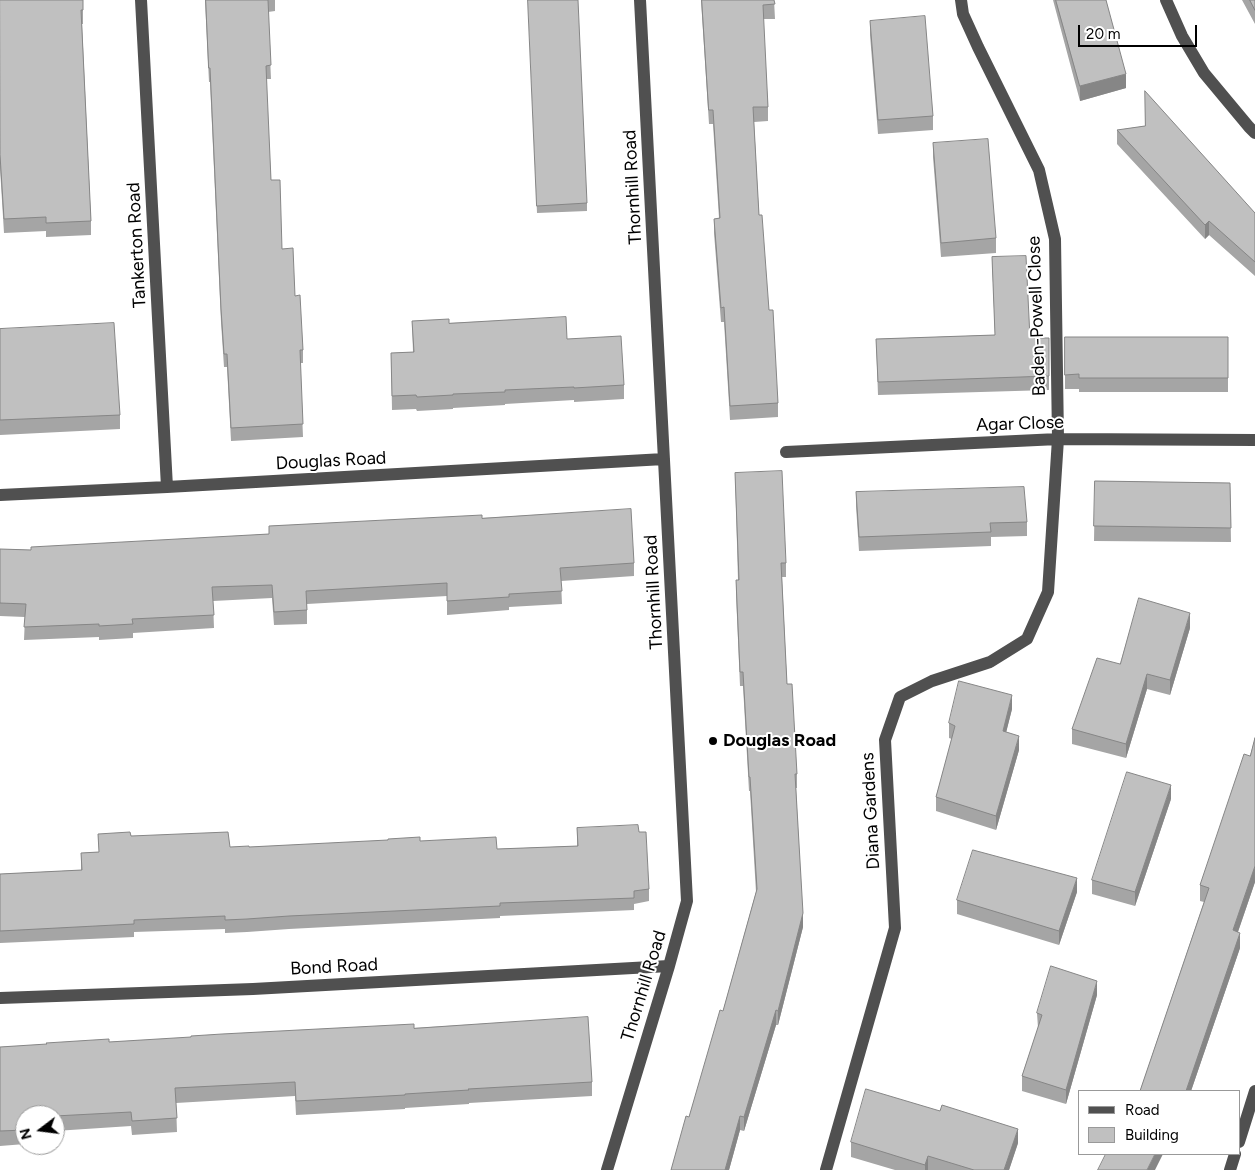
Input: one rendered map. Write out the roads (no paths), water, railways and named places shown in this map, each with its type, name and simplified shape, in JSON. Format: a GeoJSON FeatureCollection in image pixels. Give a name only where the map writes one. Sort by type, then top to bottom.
{"type":"FeatureCollection","features":[{"type":"Feature","properties":{"kind":"street","name":"Tankerton Road"},"geometry":{"type":"LineString","coordinates":[[142,0],[167,488]]}},
{"type":"Feature","properties":{"kind":"street","name":"Thornhill Road"},"geometry":{"type":"LineString","coordinates":[[607,1170],[688,901],[640,0]]}},
{"type":"Feature","properties":{"kind":"street","name":"Baden-Powell Close"},"geometry":{"type":"LineString","coordinates":[[961,0],[963,14],[978,47],[1039,170],[1056,239],[1058,439]]}},
{"type":"Feature","properties":{"kind":"street"},"geometry":{"type":"LineString","coordinates":[[1166,0],[1182,36],[1204,73],[1255,133]]}},
{"type":"Feature","properties":{"kind":"street","name":"Agar Close"},"geometry":{"type":"LineString","coordinates":[[786,452],[1058,439],[1255,440]]}},
{"type":"Feature","properties":{"kind":"street","name":"Diana Gardens"},"geometry":{"type":"LineString","coordinates":[[826,1170],[895,928],[885,740],[900,697],[932,681],[990,662],[1027,639],[1048,592],[1058,439]]}},
{"type":"Feature","properties":{"kind":"street","name":"Douglas Road"},"geometry":{"type":"LineString","coordinates":[[0,495],[167,488],[664,459]]}},
{"type":"Feature","properties":{"kind":"street","name":"Bond Road"},"geometry":{"type":"LineString","coordinates":[[0,998],[253,989],[669,966]]}},
{"type":"Feature","properties":{"kind":"street"},"geometry":{"type":"LineString","coordinates":[[1240,1139],[1255,1091]]}},
{"type":"Feature","properties":{"kind":"street"},"geometry":{"type":"LineString","coordinates":[[1230,1170],[1235,1155]]}},
{"type":"Feature","properties":{"kind":"place","name":"Douglas Road"},"geometry":{"type":"Point","coordinates":[713,741]}}]}
